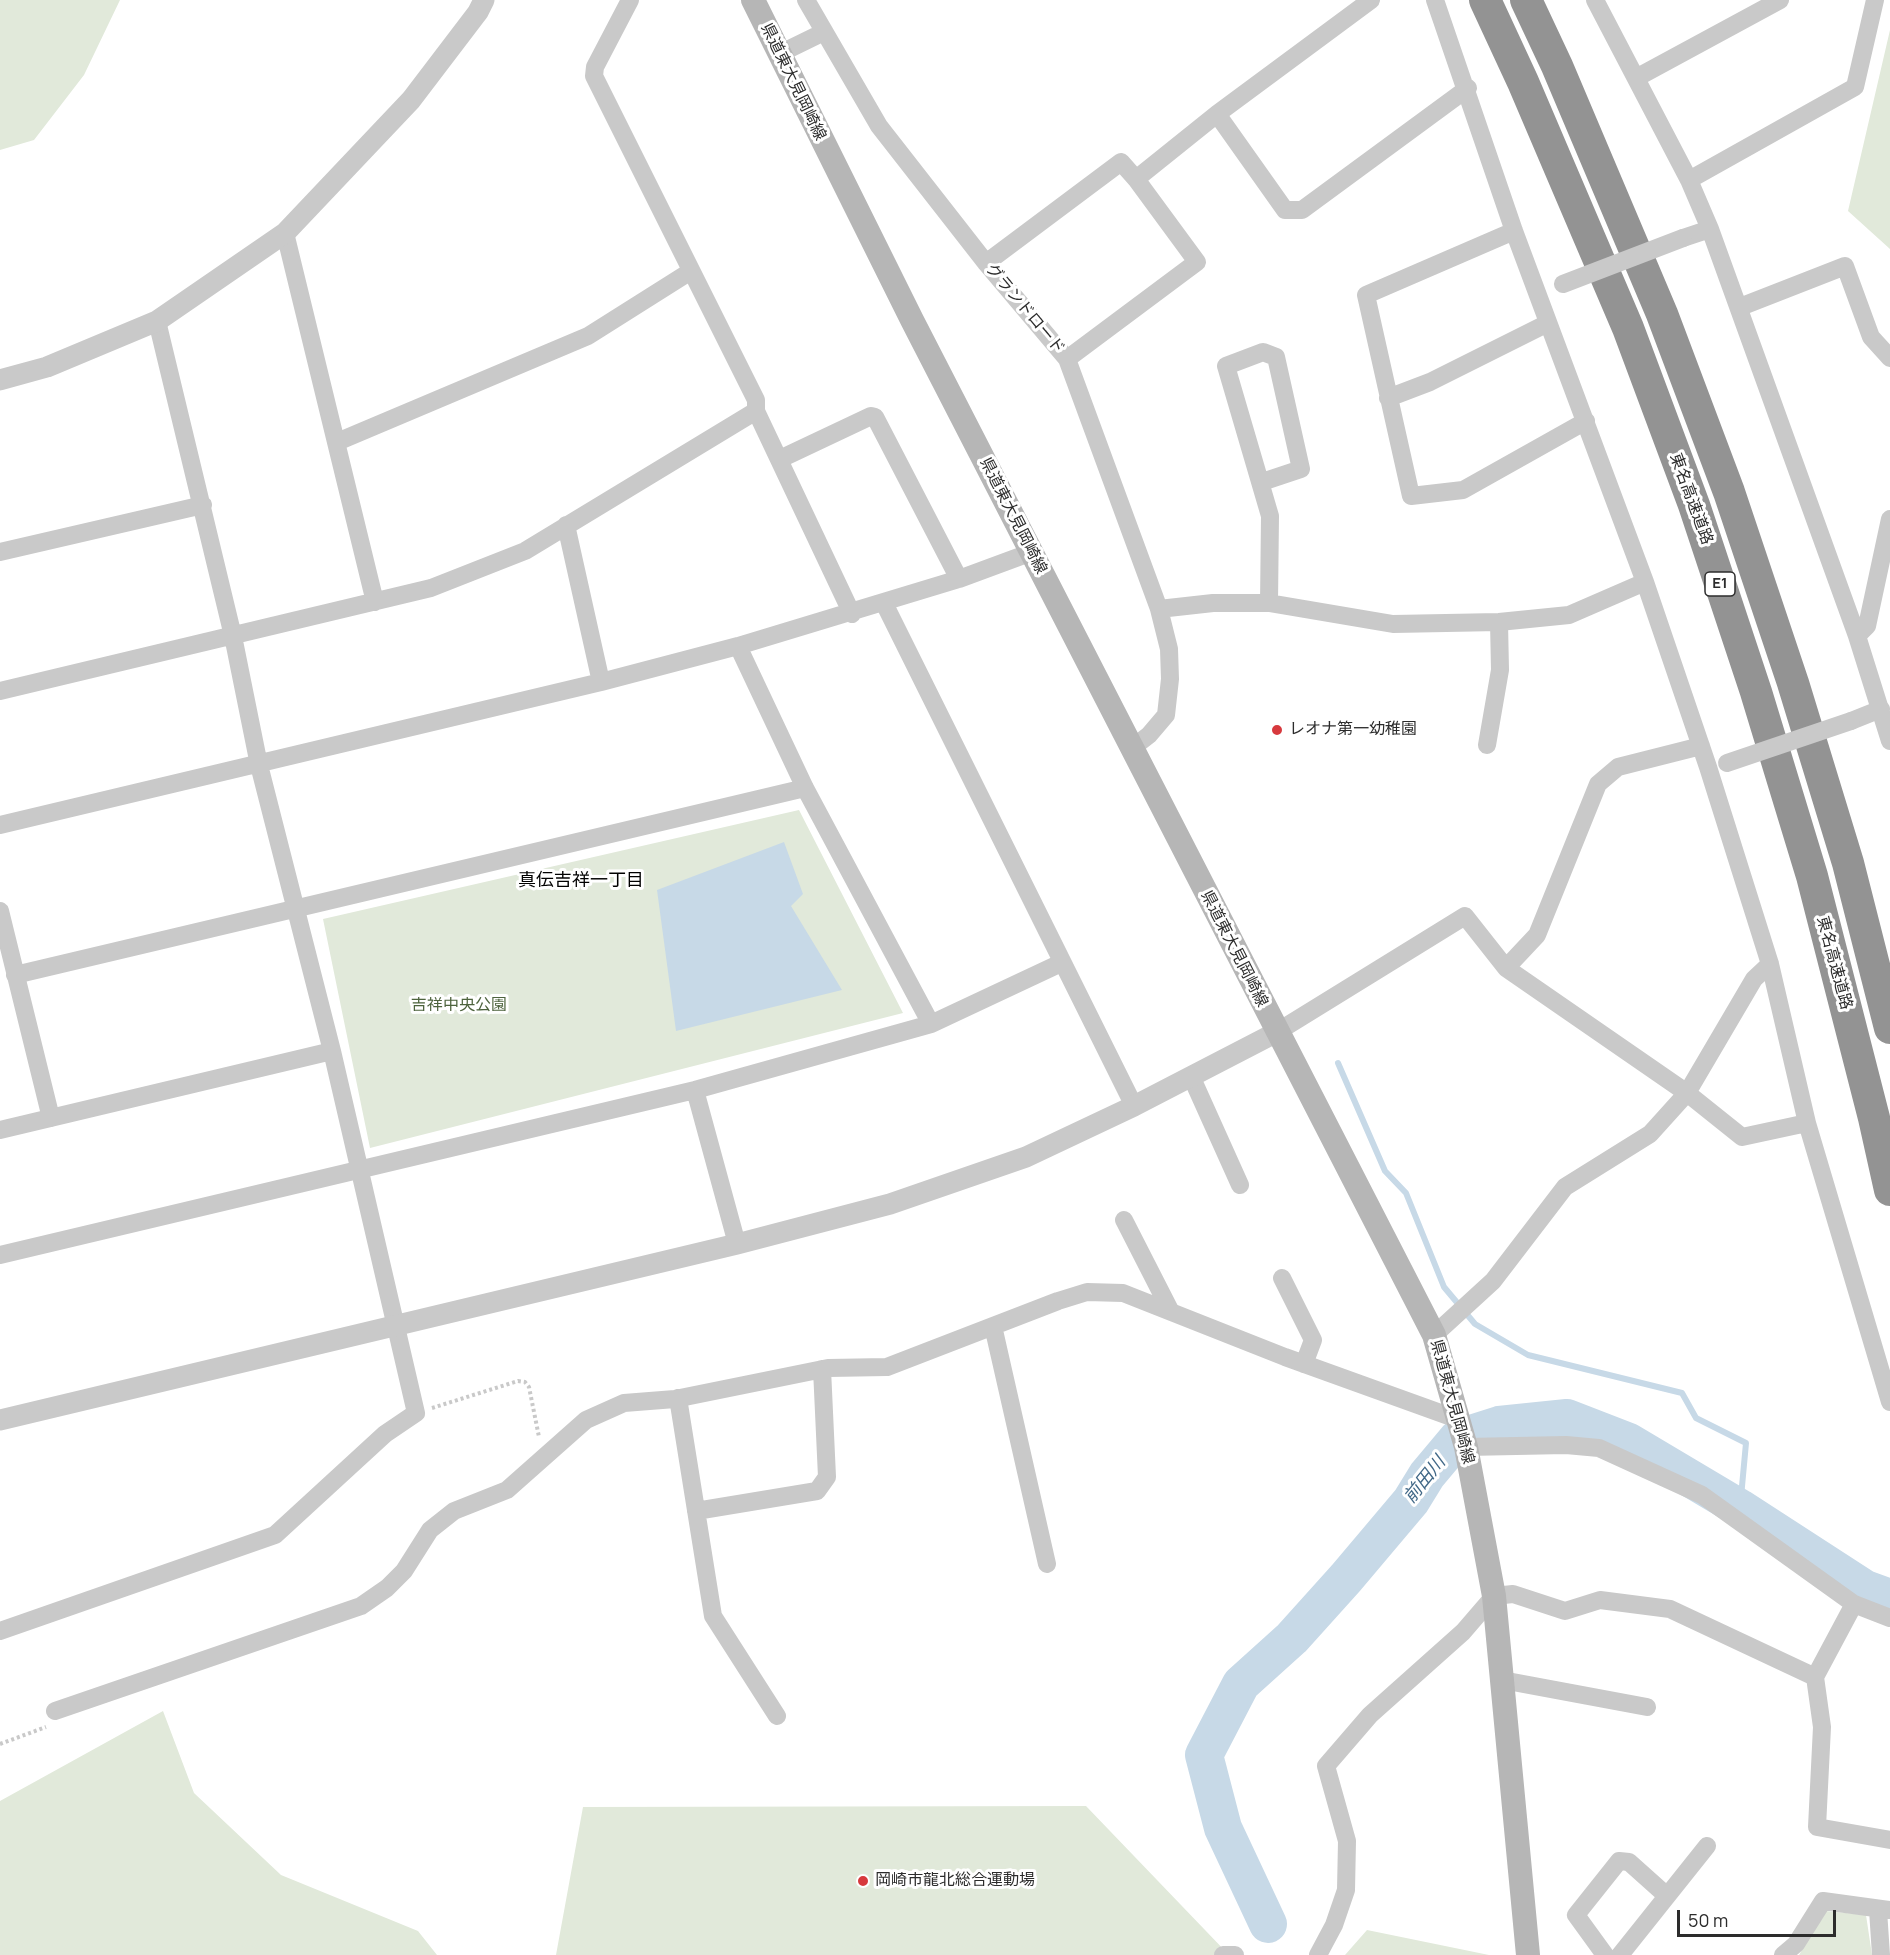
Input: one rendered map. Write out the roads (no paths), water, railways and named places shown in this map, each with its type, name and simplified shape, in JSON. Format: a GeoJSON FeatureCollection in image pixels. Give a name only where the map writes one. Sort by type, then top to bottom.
{"type":"FeatureCollection","features":[{"type":"Feature","properties":{"kind":"highway","name":"東名高速道路"},"geometry":{"type":"LineString","coordinates":[[1485,0],[1523,82],[1628,328],[1694,505],[1756,692],[1812,876],[1874,1118],[1890,1190]]}},
{"type":"Feature","properties":{"kind":"highway","name":"E1"},"geometry":{"type":"LineString","coordinates":[[1526,0],[1557,66],[1662,314],[1729,492],[1793,683],[1841,840],[1890,1028]]}},
{"type":"Feature","properties":{"kind":"main road","name":"県道東大見岡崎線"},"geometry":{"type":"LineString","coordinates":[[753,0],[1131,749],[1277,1032],[1328,1124],[1434,1335],[1466,1447],[1494,1596],[1528,1955]]}},
{"type":"Feature","properties":{"kind":"street"},"geometry":{"type":"LineString","coordinates":[[0,380],[47,367],[157,321],[285,233],[411,100],[484,0]]}},
{"type":"Feature","properties":{"kind":"street"},"geometry":{"type":"LineString","coordinates":[[630,0],[595,67],[594,76],[756,399],[756,411],[852,614]]}},
{"type":"Feature","properties":{"kind":"street","name":"グランドロード"},"geometry":{"type":"LineString","coordinates":[[806,0],[879,126],[986,263],[1067,359],[1159,609],[1169,649],[1170,679],[1166,716],[1149,735],[1131,749]]}},
{"type":"Feature","properties":{"kind":"street"},"geometry":{"type":"LineString","coordinates":[[1136,179],[1217,114],[1371,0]]}},
{"type":"Feature","properties":{"kind":"street"},"geometry":{"type":"LineString","coordinates":[[1436,0],[1468,88],[1514,231],[1645,582],[1708,767],[1770,964],[1807,1123],[1890,1402]]}},
{"type":"Feature","properties":{"kind":"street"},"geometry":{"type":"LineString","coordinates":[[1595,0],[1689,180],[1710,229],[1857,636],[1890,741]]}},
{"type":"Feature","properties":{"kind":"street"},"geometry":{"type":"LineString","coordinates":[[1636,78],[1780,0]]}},
{"type":"Feature","properties":{"kind":"street"},"geometry":{"type":"LineString","coordinates":[[1689,180],[1855,87],[1875,0]]}},
{"type":"Feature","properties":{"kind":"street"},"geometry":{"type":"LineString","coordinates":[[779,54],[824,32]]}},
{"type":"Feature","properties":{"kind":"street"},"geometry":{"type":"LineString","coordinates":[[1217,114],[1285,210],[1302,210],[1468,88]]}},
{"type":"Feature","properties":{"kind":"street"},"geometry":{"type":"LineString","coordinates":[[986,263],[1121,162],[1136,179],[1197,262],[1067,359]]}},
{"type":"Feature","properties":{"kind":"street"},"geometry":{"type":"LineString","coordinates":[[1540,296],[1563,284],[1710,229]]}},
{"type":"Feature","properties":{"kind":"street"},"geometry":{"type":"LineString","coordinates":[[1514,231],[1366,295],[1411,496],[1463,489],[1586,421]]}},
{"type":"Feature","properties":{"kind":"street"},"geometry":{"type":"LineString","coordinates":[[285,233],[375,602]]}},
{"type":"Feature","properties":{"kind":"street"},"geometry":{"type":"LineString","coordinates":[[1740,307],[1845,266],[1870,337],[1890,358]]}},
{"type":"Feature","properties":{"kind":"street"},"geometry":{"type":"LineString","coordinates":[[337,442],[588,336],[691,271]]}},
{"type":"Feature","properties":{"kind":"street"},"geometry":{"type":"LineString","coordinates":[[0,1631],[275,1534],[385,1434],[416,1413],[332,1051],[259,765],[203,505],[157,321]]}},
{"type":"Feature","properties":{"kind":"street"},"geometry":{"type":"LineString","coordinates":[[1388,398],[1430,382],[1548,323]]}},
{"type":"Feature","properties":{"kind":"street"},"geometry":{"type":"LineString","coordinates":[[1262,482],[1301,469],[1276,357],[1263,352],[1227,366],[1270,516],[1269,603]]}},
{"type":"Feature","properties":{"kind":"street"},"geometry":{"type":"LineString","coordinates":[[0,691],[431,588],[525,550],[756,411]]}},
{"type":"Feature","properties":{"kind":"street"},"geometry":{"type":"LineString","coordinates":[[780,459],[871,416],[875,417],[959,579]]}},
{"type":"Feature","properties":{"kind":"street"},"geometry":{"type":"LineString","coordinates":[[0,552],[203,505]]}},
{"type":"Feature","properties":{"kind":"street"},"geometry":{"type":"LineString","coordinates":[[1857,636],[1867,626],[1890,519]]}},
{"type":"Feature","properties":{"kind":"street"},"geometry":{"type":"LineString","coordinates":[[566,525],[601,682]]}},
{"type":"Feature","properties":{"kind":"street"},"geometry":{"type":"LineString","coordinates":[[0,825],[259,765],[601,682],[738,646],[852,614],[1032,552]]}},
{"type":"Feature","properties":{"kind":"street"},"geometry":{"type":"LineString","coordinates":[[1159,609],[1213,603],[1269,603],[1393,624],[1499,622],[1569,615],[1645,582]]}},
{"type":"Feature","properties":{"kind":"street"},"geometry":{"type":"LineString","coordinates":[[884,603],[1134,1106]]}},
{"type":"Feature","properties":{"kind":"street"},"geometry":{"type":"LineString","coordinates":[[1487,745],[1500,670],[1499,622]]}},
{"type":"Feature","properties":{"kind":"street"},"geometry":{"type":"LineString","coordinates":[[738,646],[805,788],[931,1024]]}},
{"type":"Feature","properties":{"kind":"street"},"geometry":{"type":"LineString","coordinates":[[1708,767],[1726,763],[1881,709]]}},
{"type":"Feature","properties":{"kind":"street"},"geometry":{"type":"LineString","coordinates":[[1506,968],[1537,935],[1598,784],[1618,768],[1701,746]]}},
{"type":"Feature","properties":{"kind":"street"},"geometry":{"type":"LineString","coordinates":[[15,975],[805,788]]}},
{"type":"Feature","properties":{"kind":"street"},"geometry":{"type":"LineString","coordinates":[[0,911],[51,1118]]}},
{"type":"Feature","properties":{"kind":"street"},"geometry":{"type":"LineString","coordinates":[[0,1420],[737,1244],[890,1204],[992,1169],[1026,1157],[1134,1106],[1277,1032],[1465,916],[1506,968],[1687,1093],[1742,1137],[1807,1123]]}},
{"type":"Feature","properties":{"kind":"street"},"geometry":{"type":"LineString","coordinates":[[0,1255],[359,1172],[695,1090],[931,1024],[1061,963]]}},
{"type":"Feature","properties":{"kind":"street"},"geometry":{"type":"LineString","coordinates":[[1434,1335],[1493,1281],[1565,1187],[1650,1134],[1687,1093],[1754,979],[1770,964]]}},
{"type":"Feature","properties":{"kind":"street"},"geometry":{"type":"LineString","coordinates":[[0,1130],[332,1051]]}},
{"type":"Feature","properties":{"kind":"street"},"geometry":{"type":"LineString","coordinates":[[1191,1076],[1240,1185]]}},
{"type":"Feature","properties":{"kind":"street"},"geometry":{"type":"LineString","coordinates":[[695,1090],[737,1244]]}},
{"type":"Feature","properties":{"kind":"street"},"geometry":{"type":"LineString","coordinates":[[1124,1220],[1171,1312]]}},
{"type":"Feature","properties":{"kind":"street"},"geometry":{"type":"LineString","coordinates":[[1282,1278],[1313,1341],[1304,1364]]}},
{"type":"Feature","properties":{"kind":"street"},"geometry":{"type":"LineString","coordinates":[[55,1711],[361,1606],[387,1588],[404,1571],[430,1530],[454,1511],[507,1490],[586,1420],[624,1403],[678,1398],[822,1369],[887,1367],[1088,1292],[1123,1293],[1304,1364],[1457,1419]]}},
{"type":"Feature","properties":{"kind":"street"},"geometry":{"type":"LineString","coordinates":[[993,1326],[1047,1564]]}},
{"type":"Feature","properties":{"kind":"street"},"geometry":{"type":"LineString","coordinates":[[696,1511],[817,1491],[827,1477],[822,1369]]}},
{"type":"Feature","properties":{"kind":"street"},"geometry":{"type":"LineString","coordinates":[[678,1398],[713,1616],[777,1716]]}},
{"type":"Feature","properties":{"kind":"street"},"geometry":{"type":"LineString","coordinates":[[1466,1447],[1566,1445],[1599,1448],[1702,1495],[1854,1604],[1890,1618]]}},
{"type":"Feature","properties":{"kind":"street"},"geometry":{"type":"LineString","coordinates":[[1318,1955],[1334,1925],[1346,1890],[1347,1841],[1326,1766],[1370,1714],[1463,1632],[1494,1596],[1513,1594],[1565,1611],[1600,1600],[1670,1609],[1815,1677]]}},
{"type":"Feature","properties":{"kind":"street"},"geometry":{"type":"LineString","coordinates":[[1854,1604],[1815,1677],[1822,1727],[1817,1827],[1890,1840]]}},
{"type":"Feature","properties":{"kind":"street"},"geometry":{"type":"LineString","coordinates":[[1502,1680],[1647,1707]]}},
{"type":"Feature","properties":{"kind":"street"},"geometry":{"type":"LineString","coordinates":[[1620,1955],[1707,1846]]}},
{"type":"Feature","properties":{"kind":"street"},"geometry":{"type":"LineString","coordinates":[[1605,1955],[1576,1915],[1618,1861],[1629,1862],[1667,1896]]}},
{"type":"Feature","properties":{"kind":"street"},"geometry":{"type":"LineString","coordinates":[[1783,1955],[1796,1944],[1823,1900],[1884,1910],[1881,1955]]}},
{"type":"Feature","properties":{"kind":"street"},"geometry":{"type":"LineString","coordinates":[[1223,1955],[1235,1955]]}},
{"type":"Feature","properties":{"kind":"water"},"geometry":{"type":"Polygon","coordinates":[[[784,842],[803,894],[791,906],[842,990],[676,1031],[657,890],[784,842]]]}},
{"type":"Feature","properties":{"kind":"waterway"},"geometry":{"type":"LineString","coordinates":[[1338,1063],[1385,1171],[1406,1193],[1444,1287],[1475,1324],[1528,1355],[1682,1393],[1696,1418],[1746,1443],[1740,1508]]}},
{"type":"Feature","properties":{"kind":"waterway","name":"前田川"},"geometry":{"type":"LineString","coordinates":[[1268,1924],[1223,1828],[1204,1755],[1241,1684],[1292,1638],[1346,1578],[1411,1501],[1427,1475],[1458,1438],[1499,1425],[1567,1418],[1629,1442],[1740,1508],[1865,1589],[1890,1598]]}},
{"type":"Feature","properties":{"kind":"place","name":"レオナ第一幼稚園"},"geometry":{"type":"Point","coordinates":[1277,730]}},
{"type":"Feature","properties":{"kind":"place","name":"岡崎市龍北総合運動場"},"geometry":{"type":"Point","coordinates":[863,1881]}},
{"type":"Feature","properties":{"kind":"district","name":"真伝吉祥一丁目"},"geometry":{"type":"Point","coordinates":[581,881]}},
{"type":"Feature","properties":{"kind":"park label","name":"吉祥中央公園"},"geometry":{"type":"Point","coordinates":[459,1006]}}]}
